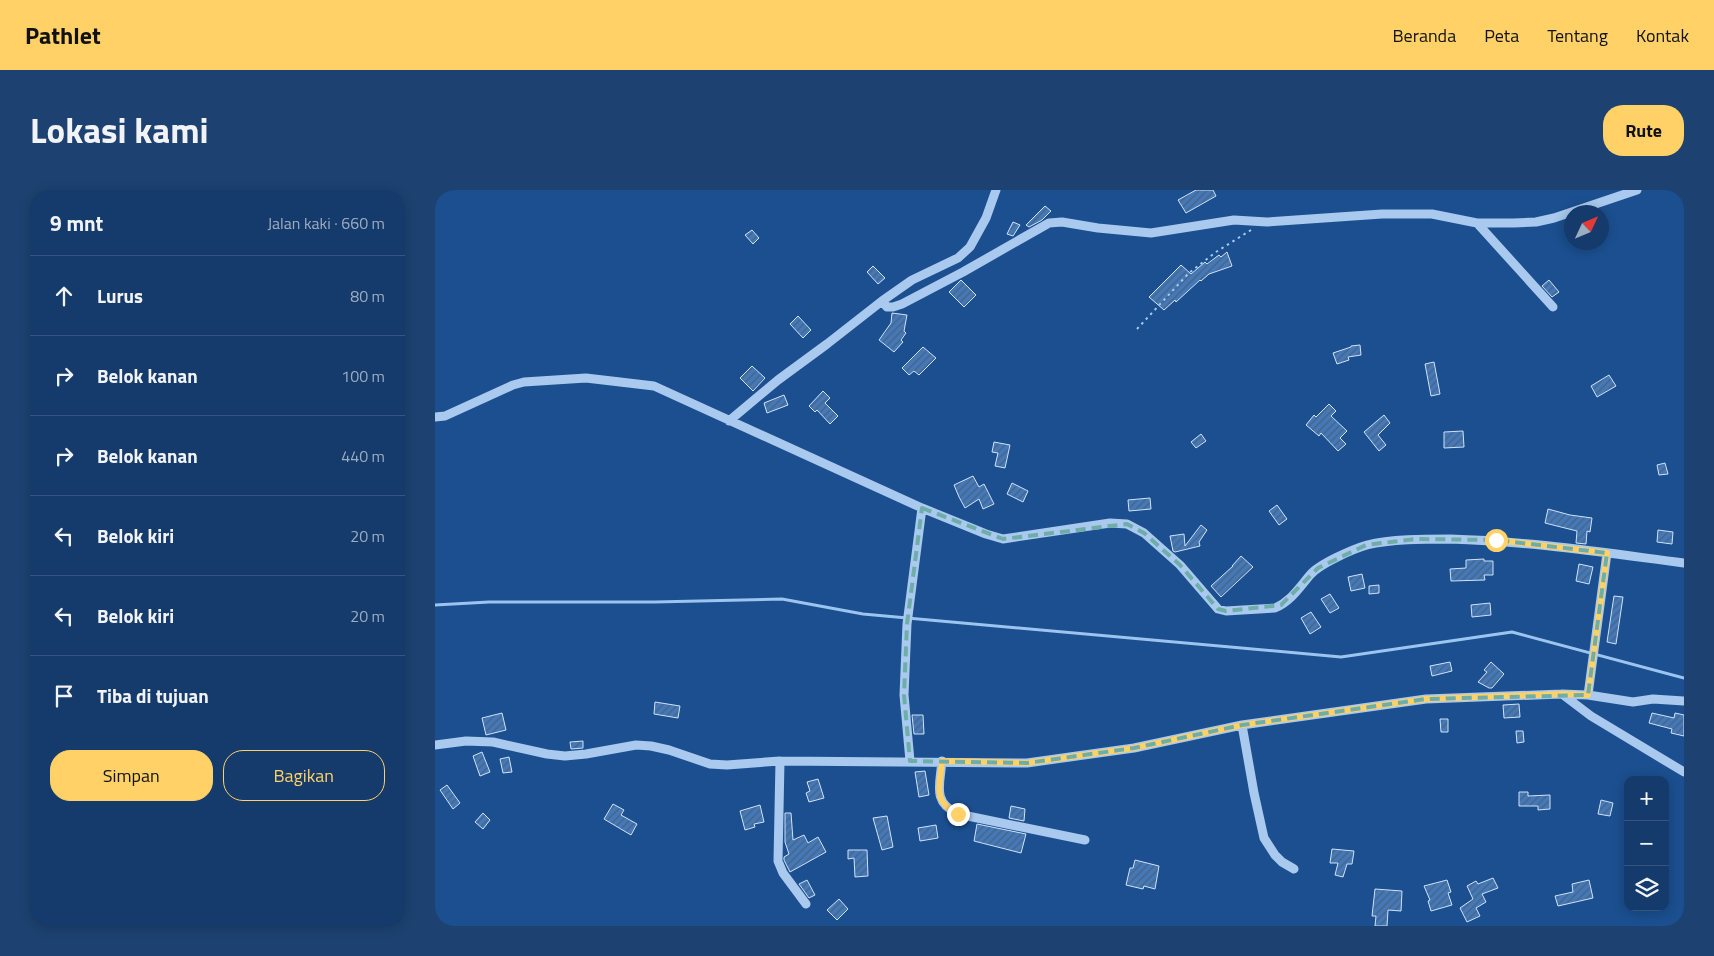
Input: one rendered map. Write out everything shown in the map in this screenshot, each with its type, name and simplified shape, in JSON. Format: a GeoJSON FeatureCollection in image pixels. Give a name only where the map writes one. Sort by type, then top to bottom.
{"type":"FeatureCollection","features":[{"type":"Feature","properties":{"kind":"street"},"geometry":{"type":"LineString","coordinates":[[729,420],[882,301],[912,280],[958,258],[970,247],[986,218],[996,190]]}},
{"type":"Feature","properties":{"kind":"street"},"geometry":{"type":"LineString","coordinates":[[882,301],[887,307],[902,304],[1049,223],[1062,222],[1098,228],[1151,233],[1235,220],[1264,222],[1383,214],[1432,214],[1477,223],[1535,222],[1554,218],[1637,190]]}},
{"type":"Feature","properties":{"kind":"street"},"geometry":{"type":"LineString","coordinates":[[1477,223],[1553,307]]}},
{"type":"Feature","properties":{"kind":"street"},"geometry":{"type":"LineString","coordinates":[[435,417],[445,416],[513,385],[524,382],[586,378],[654,386],[922,508],[1003,539],[1110,524],[1127,524],[1143,532],[1181,565],[1218,609],[1226,611],[1268,609],[1281,606],[1297,592],[1311,574],[1328,562],[1366,545],[1415,539],[1496,540],[1684,563]]}},
{"type":"Feature","properties":{"kind":"street"},"geometry":{"type":"LineString","coordinates":[[909,761],[904,695],[907,624],[922,508]]}},
{"type":"Feature","properties":{"kind":"street"},"geometry":{"type":"LineString","coordinates":[[1588,695],[1607,553]]}},
{"type":"Feature","properties":{"kind":"street"},"geometry":{"type":"LineString","coordinates":[[1562,694],[1591,716],[1684,772]]}},
{"type":"Feature","properties":{"kind":"street"},"geometry":{"type":"LineString","coordinates":[[435,744],[493,742],[565,756],[636,745],[651,746],[710,764],[727,765],[780,761],[1027,763],[1134,748],[1242,725],[1426,699],[1562,694],[1588,695],[1633,702],[1653,699],[1684,701]]}},
{"type":"Feature","properties":{"kind":"street"},"geometry":{"type":"LineString","coordinates":[[1242,725],[1253,793],[1263,838],[1275,855],[1294,869]]}},
{"type":"Feature","properties":{"kind":"street"},"geometry":{"type":"LineString","coordinates":[[780,761],[778,861],[783,873],[806,904]]}},
{"type":"Feature","properties":{"kind":"street"},"geometry":{"type":"LineString","coordinates":[[942,761],[940,796],[942,803],[947,809],[965,815],[1085,840]]}},
{"type":"Feature","properties":{"kind":"path"},"geometry":{"type":"LineString","coordinates":[[1137,329],[1189,273],[1216,252],[1264,222]]}},
{"type":"Feature","properties":{"kind":"highlighted area"},"geometry":{"type":"Polygon","coordinates":[[[922,508],[1003,539],[1127,524],[1144,533],[1180,565],[1218,609],[1226,611],[1281,605],[1318,568],[1366,545],[1415,539],[1496,540],[1607,553],[1588,695],[1426,699],[1242,725],[1134,748],[1027,763],[910,761],[904,695],[907,624],[922,508]]]}},
{"type":"Feature","properties":{"kind":"building"},"geometry":{"type":"Polygon","coordinates":[[[1196,190],[1213,190],[1216,196],[1186,213],[1178,200],[1196,190]]]}},
{"type":"Feature","properties":{"kind":"building"},"geometry":{"type":"Polygon","coordinates":[[[1045,206],[1051,211],[1042,220],[1029,227],[1026,225],[1045,206]]]}},
{"type":"Feature","properties":{"kind":"building"},"geometry":{"type":"Polygon","coordinates":[[[1013,222],[1020,225],[1013,236],[1007,234],[1013,222]]]}},
{"type":"Feature","properties":{"kind":"building"},"geometry":{"type":"Polygon","coordinates":[[[752,230],[759,238],[753,244],[745,235],[752,230]]]}},
{"type":"Feature","properties":{"kind":"building"},"geometry":{"type":"Polygon","coordinates":[[[1227,252],[1232,266],[1209,274],[1164,310],[1149,297],[1181,265],[1191,274],[1205,262],[1207,264],[1219,255],[1221,257],[1227,252]]]}},
{"type":"Feature","properties":{"kind":"building"},"geometry":{"type":"Polygon","coordinates":[[[873,266],[885,278],[878,284],[867,272],[873,266]]]}},
{"type":"Feature","properties":{"kind":"building"},"geometry":{"type":"Polygon","coordinates":[[[961,280],[976,295],[964,307],[949,292],[961,280]]]}},
{"type":"Feature","properties":{"kind":"building"},"geometry":{"type":"Polygon","coordinates":[[[1549,280],[1559,292],[1552,297],[1542,286],[1549,280]]]}},
{"type":"Feature","properties":{"kind":"building"},"geometry":{"type":"Polygon","coordinates":[[[892,313],[907,315],[904,331],[906,333],[901,340],[903,342],[894,352],[879,340],[891,323],[892,313]]]}},
{"type":"Feature","properties":{"kind":"building"},"geometry":{"type":"Polygon","coordinates":[[[798,316],[811,330],[803,338],[790,324],[798,316]]]}},
{"type":"Feature","properties":{"kind":"building"},"geometry":{"type":"Polygon","coordinates":[[[1360,345],[1361,355],[1348,357],[1349,360],[1337,364],[1333,353],[1351,346],[1360,345]]]}},
{"type":"Feature","properties":{"kind":"building"},"geometry":{"type":"Polygon","coordinates":[[[923,347],[936,358],[919,375],[914,371],[909,375],[902,368],[923,347]]]}},
{"type":"Feature","properties":{"kind":"building"},"geometry":{"type":"Polygon","coordinates":[[[1434,362],[1440,394],[1431,396],[1425,364],[1434,362]]]}},
{"type":"Feature","properties":{"kind":"building"},"geometry":{"type":"Polygon","coordinates":[[[752,366],[765,378],[753,391],[740,378],[752,366]]]}},
{"type":"Feature","properties":{"kind":"building"},"geometry":{"type":"Polygon","coordinates":[[[1609,375],[1616,386],[1597,397],[1591,386],[1609,375]]]}},
{"type":"Feature","properties":{"kind":"building"},"geometry":{"type":"Polygon","coordinates":[[[823,391],[830,398],[825,403],[838,416],[830,424],[817,410],[815,412],[809,406],[823,391]]]}},
{"type":"Feature","properties":{"kind":"building"},"geometry":{"type":"Polygon","coordinates":[[[784,395],[788,405],[767,413],[764,403],[784,395]]]}},
{"type":"Feature","properties":{"kind":"building"},"geometry":{"type":"Polygon","coordinates":[[[1329,404],[1336,411],[1331,416],[1347,431],[1340,438],[1346,444],[1338,451],[1321,433],[1319,436],[1306,425],[1314,415],[1316,417],[1329,404]]]}},
{"type":"Feature","properties":{"kind":"building"},"geometry":{"type":"Polygon","coordinates":[[[1384,415],[1390,423],[1378,435],[1386,445],[1379,451],[1364,432],[1384,415]]]}},
{"type":"Feature","properties":{"kind":"building"},"geometry":{"type":"Polygon","coordinates":[[[1463,431],[1464,447],[1444,448],[1444,432],[1463,431]]]}},
{"type":"Feature","properties":{"kind":"building"},"geometry":{"type":"Polygon","coordinates":[[[1201,434],[1206,441],[1196,448],[1191,442],[1201,434]]]}},
{"type":"Feature","properties":{"kind":"building"},"geometry":{"type":"Polygon","coordinates":[[[994,442],[1010,445],[1005,468],[995,466],[998,453],[992,452],[994,442]]]}},
{"type":"Feature","properties":{"kind":"building"},"geometry":{"type":"Polygon","coordinates":[[[1665,463],[1668,474],[1659,475],[1657,465],[1665,463]]]}},
{"type":"Feature","properties":{"kind":"building"},"geometry":{"type":"Polygon","coordinates":[[[973,476],[979,487],[984,484],[994,504],[983,509],[979,499],[965,508],[954,485],[973,476]]]}},
{"type":"Feature","properties":{"kind":"building"},"geometry":{"type":"Polygon","coordinates":[[[1012,483],[1028,491],[1023,502],[1007,494],[1012,483]]]}},
{"type":"Feature","properties":{"kind":"building"},"geometry":{"type":"Polygon","coordinates":[[[1150,498],[1151,509],[1129,511],[1128,500],[1150,498]]]}},
{"type":"Feature","properties":{"kind":"building"},"geometry":{"type":"Polygon","coordinates":[[[1277,505],[1287,519],[1279,525],[1269,511],[1277,505]]]}},
{"type":"Feature","properties":{"kind":"building"},"geometry":{"type":"Polygon","coordinates":[[[1548,509],[1592,518],[1590,532],[1587,531],[1586,544],[1576,543],[1577,531],[1545,523],[1548,509]]]}},
{"type":"Feature","properties":{"kind":"building"},"geometry":{"type":"Polygon","coordinates":[[[1201,525],[1207,530],[1199,542],[1200,546],[1173,551],[1170,536],[1184,534],[1185,546],[1201,525]]]}},
{"type":"Feature","properties":{"kind":"building"},"geometry":{"type":"Polygon","coordinates":[[[1658,530],[1673,532],[1672,544],[1657,542],[1658,530]]]}},
{"type":"Feature","properties":{"kind":"building"},"geometry":{"type":"Polygon","coordinates":[[[1241,556],[1253,567],[1221,597],[1211,586],[1241,556]]]}},
{"type":"Feature","properties":{"kind":"building"},"geometry":{"type":"Polygon","coordinates":[[[1484,559],[1484,561],[1493,561],[1493,575],[1484,575],[1485,580],[1451,581],[1450,569],[1466,568],[1466,560],[1484,559]]]}},
{"type":"Feature","properties":{"kind":"building"},"geometry":{"type":"Polygon","coordinates":[[[1579,564],[1593,567],[1589,584],[1576,581],[1579,564]]]}},
{"type":"Feature","properties":{"kind":"building"},"geometry":{"type":"Polygon","coordinates":[[[1362,574],[1365,588],[1351,591],[1348,577],[1362,574]]]}},
{"type":"Feature","properties":{"kind":"building"},"geometry":{"type":"Polygon","coordinates":[[[1379,585],[1379,593],[1369,594],[1369,586],[1379,585]]]}},
{"type":"Feature","properties":{"kind":"building"},"geometry":{"type":"Polygon","coordinates":[[[1330,594],[1339,608],[1330,613],[1321,599],[1330,594]]]}},
{"type":"Feature","properties":{"kind":"building"},"geometry":{"type":"Polygon","coordinates":[[[1614,596],[1623,597],[1616,644],[1607,642],[1614,596]]]}},
{"type":"Feature","properties":{"kind":"building"},"geometry":{"type":"Polygon","coordinates":[[[1490,603],[1491,615],[1472,617],[1471,605],[1490,603]]]}},
{"type":"Feature","properties":{"kind":"building"},"geometry":{"type":"Polygon","coordinates":[[[1311,612],[1321,627],[1310,634],[1301,618],[1311,612]]]}},
{"type":"Feature","properties":{"kind":"building"},"geometry":{"type":"Polygon","coordinates":[[[1450,662],[1452,671],[1432,676],[1430,666],[1450,662]]]}},
{"type":"Feature","properties":{"kind":"building"},"geometry":{"type":"Polygon","coordinates":[[[1491,662],[1504,674],[1492,688],[1489,688],[1478,682],[1487,672],[1484,670],[1491,662]]]}},
{"type":"Feature","properties":{"kind":"building"},"geometry":{"type":"Polygon","coordinates":[[[655,702],[680,706],[678,718],[654,714],[655,702]]]}},
{"type":"Feature","properties":{"kind":"building"},"geometry":{"type":"Polygon","coordinates":[[[1519,704],[1520,717],[1504,718],[1503,705],[1519,704]]]}},
{"type":"Feature","properties":{"kind":"building"},"geometry":{"type":"Polygon","coordinates":[[[502,713],[506,730],[486,735],[482,718],[502,713]]]}},
{"type":"Feature","properties":{"kind":"building"},"geometry":{"type":"Polygon","coordinates":[[[1652,713],[1674,718],[1675,713],[1684,715],[1684,736],[1671,733],[1672,729],[1649,723],[1652,713]]]}},
{"type":"Feature","properties":{"kind":"building"},"geometry":{"type":"Polygon","coordinates":[[[912,715],[923,715],[924,734],[914,734],[912,715]]]}},
{"type":"Feature","properties":{"kind":"building"},"geometry":{"type":"Polygon","coordinates":[[[1440,719],[1448,719],[1448,732],[1441,732],[1440,719]]]}},
{"type":"Feature","properties":{"kind":"building"},"geometry":{"type":"Polygon","coordinates":[[[1516,731],[1523,731],[1524,742],[1517,743],[1516,731]]]}},
{"type":"Feature","properties":{"kind":"building"},"geometry":{"type":"Polygon","coordinates":[[[583,741],[583,748],[571,749],[570,742],[583,741]]]}},
{"type":"Feature","properties":{"kind":"building"},"geometry":{"type":"Polygon","coordinates":[[[482,752],[490,772],[480,776],[473,756],[482,752]]]}},
{"type":"Feature","properties":{"kind":"building"},"geometry":{"type":"Polygon","coordinates":[[[509,757],[512,772],[503,773],[500,759],[509,757]]]}},
{"type":"Feature","properties":{"kind":"building"},"geometry":{"type":"Polygon","coordinates":[[[925,771],[929,795],[919,797],[915,772],[925,771]]]}},
{"type":"Feature","properties":{"kind":"building"},"geometry":{"type":"Polygon","coordinates":[[[818,779],[824,798],[809,802],[806,793],[810,791],[807,782],[818,779]]]}},
{"type":"Feature","properties":{"kind":"building"},"geometry":{"type":"Polygon","coordinates":[[[447,785],[460,803],[453,809],[440,790],[447,785]]]}},
{"type":"Feature","properties":{"kind":"building"},"geometry":{"type":"Polygon","coordinates":[[[1519,792],[1528,792],[1528,796],[1550,795],[1550,809],[1538,810],[1538,806],[1519,806],[1519,792]]]}},
{"type":"Feature","properties":{"kind":"building"},"geometry":{"type":"Polygon","coordinates":[[[1601,800],[1613,803],[1610,816],[1598,814],[1601,800]]]}},
{"type":"Feature","properties":{"kind":"building"},"geometry":{"type":"Polygon","coordinates":[[[613,804],[624,810],[621,815],[637,824],[631,835],[604,819],[613,804]]]}},
{"type":"Feature","properties":{"kind":"building"},"geometry":{"type":"Polygon","coordinates":[[[760,805],[764,822],[754,824],[755,827],[745,830],[740,811],[760,805]]]}},
{"type":"Feature","properties":{"kind":"building"},"geometry":{"type":"Polygon","coordinates":[[[1011,806],[1025,809],[1024,821],[1009,818],[1011,806]]]}},
{"type":"Feature","properties":{"kind":"building"},"geometry":{"type":"Polygon","coordinates":[[[483,813],[490,820],[483,829],[475,822],[483,813]]]}},
{"type":"Feature","properties":{"kind":"building"},"geometry":{"type":"Polygon","coordinates":[[[785,813],[791,813],[793,840],[804,835],[808,843],[818,837],[826,852],[790,872],[784,860],[784,857],[789,854],[785,842],[785,813]]]}},
{"type":"Feature","properties":{"kind":"building"},"geometry":{"type":"Polygon","coordinates":[[[887,816],[893,847],[882,850],[873,818],[887,816]]]}},
{"type":"Feature","properties":{"kind":"building"},"geometry":{"type":"Polygon","coordinates":[[[977,824],[1026,834],[1021,853],[974,841],[977,824]]]}},
{"type":"Feature","properties":{"kind":"building"},"geometry":{"type":"Polygon","coordinates":[[[936,825],[938,838],[920,841],[918,828],[936,825]]]}},
{"type":"Feature","properties":{"kind":"building"},"geometry":{"type":"Polygon","coordinates":[[[1332,849],[1354,851],[1352,864],[1347,864],[1343,877],[1335,875],[1338,863],[1330,863],[1332,849]]]}},
{"type":"Feature","properties":{"kind":"building"},"geometry":{"type":"Polygon","coordinates":[[[848,850],[867,850],[868,876],[855,877],[854,858],[848,859],[848,850]]]}},
{"type":"Feature","properties":{"kind":"building"},"geometry":{"type":"Polygon","coordinates":[[[1135,860],[1159,866],[1155,889],[1144,886],[1143,889],[1126,885],[1130,868],[1133,868],[1135,860]]]}},
{"type":"Feature","properties":{"kind":"building"},"geometry":{"type":"Polygon","coordinates":[[[1493,878],[1498,888],[1482,894],[1486,902],[1476,908],[1480,916],[1467,922],[1460,908],[1473,899],[1467,886],[1476,881],[1478,884],[1493,878]]]}},
{"type":"Feature","properties":{"kind":"building"},"geometry":{"type":"Polygon","coordinates":[[[807,880],[815,895],[809,898],[799,884],[807,880]]]}},
{"type":"Feature","properties":{"kind":"building"},"geometry":{"type":"Polygon","coordinates":[[[1447,880],[1451,892],[1448,893],[1452,905],[1431,911],[1428,901],[1430,900],[1424,886],[1447,880]]]}},
{"type":"Feature","properties":{"kind":"building"},"geometry":{"type":"Polygon","coordinates":[[[1589,880],[1593,898],[1558,906],[1555,896],[1573,892],[1572,884],[1589,880]]]}},
{"type":"Feature","properties":{"kind":"building"},"geometry":{"type":"Polygon","coordinates":[[[1375,889],[1402,891],[1401,911],[1388,910],[1387,926],[1375,926],[1376,916],[1372,916],[1375,889]]]}},
{"type":"Feature","properties":{"kind":"building"},"geometry":{"type":"Polygon","coordinates":[[[839,899],[848,909],[837,920],[827,910],[839,899]]]}},
{"type":"Feature","properties":{"kind":"waterway"},"geometry":{"type":"LineString","coordinates":[[435,605],[489,602],[655,602],[782,599],[863,614],[1341,657],[1512,632],[1684,678]]}},
{"type":"Feature","properties":{"kind":"route"},"geometry":{"type":"LineString","coordinates":[[958,814],[947,809],[942,803],[940,796],[942,761],[1027,763],[1134,748],[1242,725],[1426,699],[1562,694],[1588,695],[1607,553],[1496,540]]}}]}
